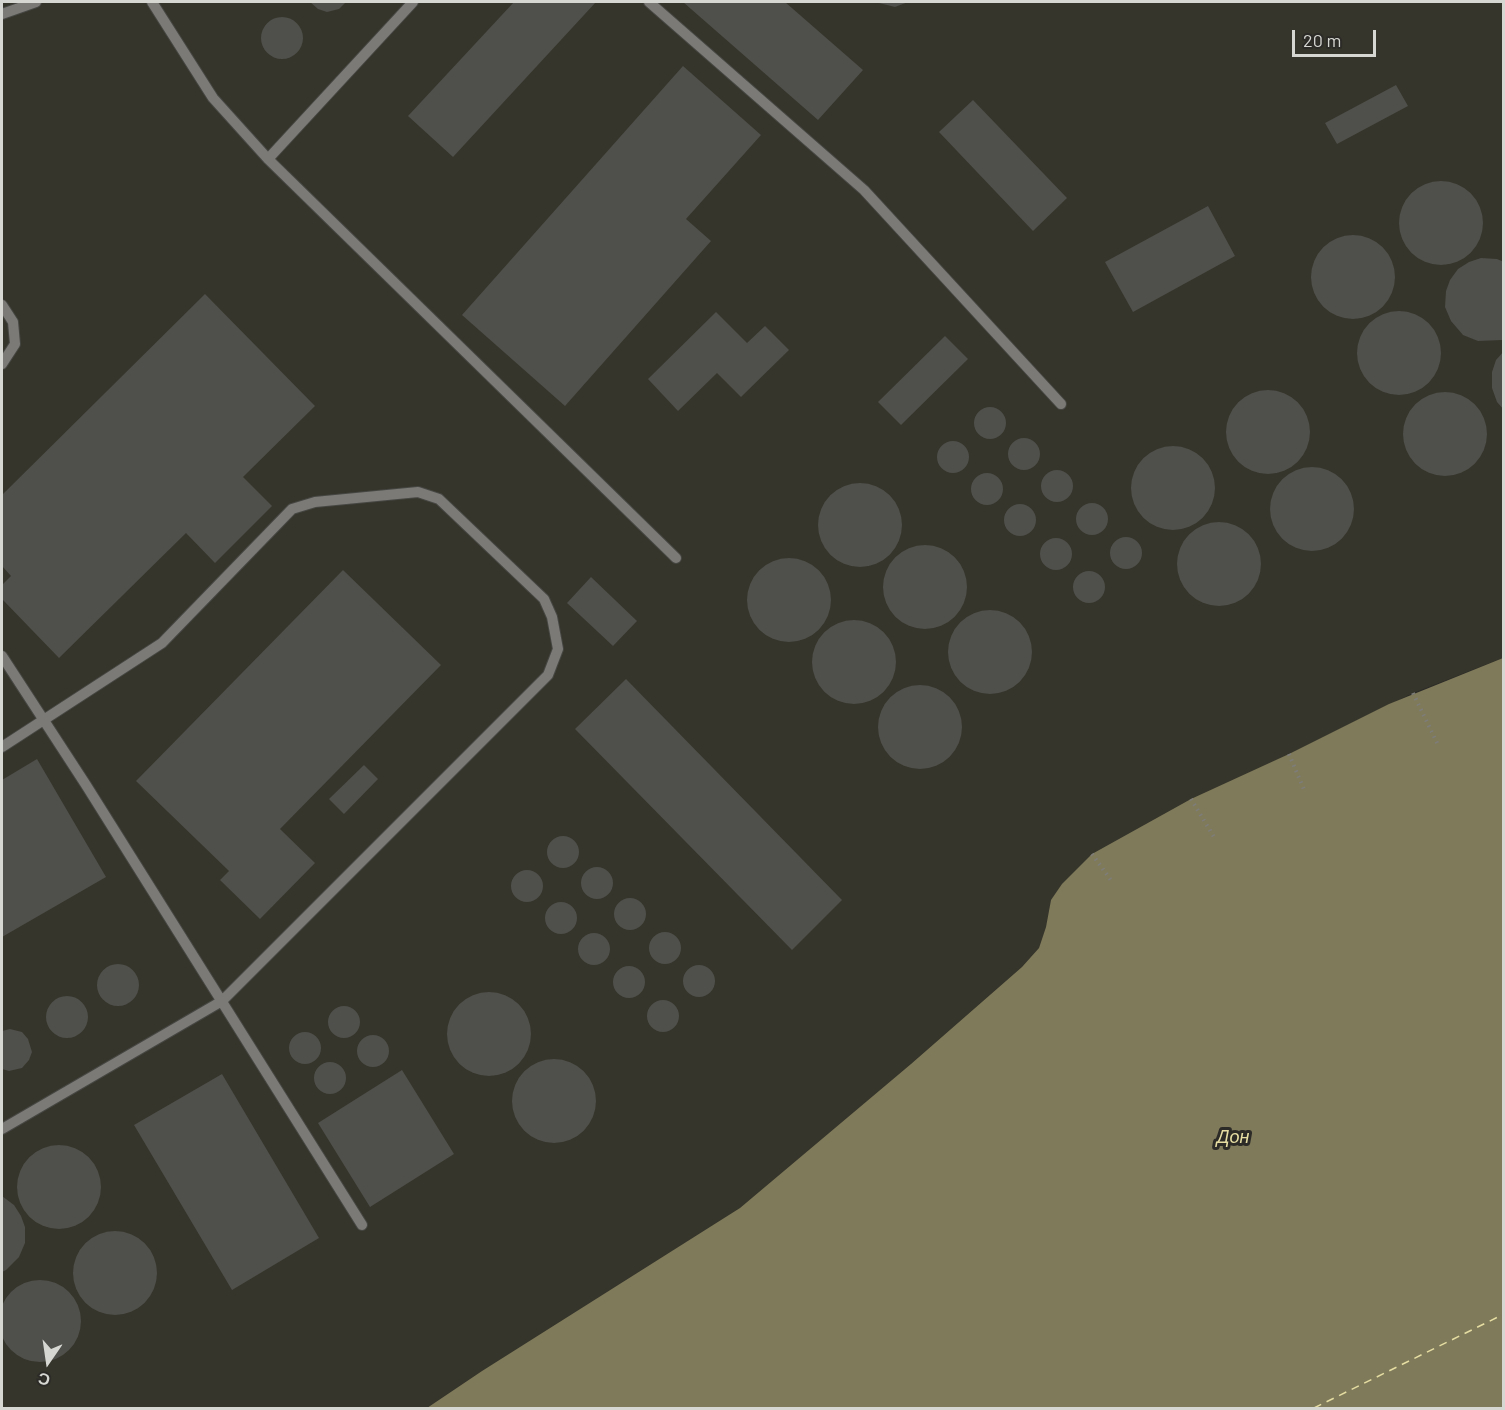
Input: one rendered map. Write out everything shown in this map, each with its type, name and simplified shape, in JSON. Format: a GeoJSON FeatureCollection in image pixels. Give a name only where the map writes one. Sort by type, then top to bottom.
{"type":"FeatureCollection","features":[{"type":"Feature","properties":{"kind":"lane"},"geometry":{"type":"LineString","coordinates":[[2,14],[36,2]]}},
{"type":"Feature","properties":{"kind":"lane"},"geometry":{"type":"LineString","coordinates":[[152,2],[213,98],[268,159],[676,558]]}},
{"type":"Feature","properties":{"kind":"lane"},"geometry":{"type":"LineString","coordinates":[[268,159],[413,2]]}},
{"type":"Feature","properties":{"kind":"lane"},"geometry":{"type":"LineString","coordinates":[[650,2],[864,189],[1061,404]]}},
{"type":"Feature","properties":{"kind":"lane"},"geometry":{"type":"LineString","coordinates":[[2,305],[13,322],[15,344],[2,364]]}},
{"type":"Feature","properties":{"kind":"lane"},"geometry":{"type":"LineString","coordinates":[[2,747],[162,643],[292,509],[315,502],[418,492],[439,499],[544,599],[552,618],[558,650],[548,675],[222,1001],[2,1129]]}},
{"type":"Feature","properties":{"kind":"lane"},"geometry":{"type":"LineString","coordinates":[[2,656],[362,1225]]}},
{"type":"Feature","properties":{"kind":"path"},"geometry":{"type":"LineString","coordinates":[[1413,693],[1439,747]]}},
{"type":"Feature","properties":{"kind":"path"},"geometry":{"type":"LineString","coordinates":[[1289,754],[1305,792]]}},
{"type":"Feature","properties":{"kind":"path"},"geometry":{"type":"LineString","coordinates":[[1191,799],[1214,837]]}},
{"type":"Feature","properties":{"kind":"path"},"geometry":{"type":"LineString","coordinates":[[1092,854],[1113,883]]}},
{"type":"Feature","properties":{"kind":"shaded area"},"geometry":{"type":"Polygon","coordinates":[[[2,2],[1503,2],[1503,658],[1413,693],[1263,767],[1051,900],[1039,948],[1022,967],[740,1208],[427,1408],[2,1408],[2,2]]]}},
{"type":"Feature","properties":{"kind":"water","name":"Дон"},"geometry":{"type":"Polygon","coordinates":[[[1503,658],[1503,1408],[427,1408],[740,1208],[1022,967],[1039,948],[1051,900],[1062,884],[1092,854],[1191,799],[1289,754],[1389,704],[1503,658]]]}},
{"type":"Feature","properties":{"kind":"building"},"geometry":{"type":"Polygon","coordinates":[[[310,2],[346,2],[339,9],[327,12],[318,9],[310,2]]]}},
{"type":"Feature","properties":{"kind":"building"},"geometry":{"type":"Polygon","coordinates":[[[514,2],[596,2],[453,157],[408,116],[514,2]]]}},
{"type":"Feature","properties":{"kind":"building"},"geometry":{"type":"Polygon","coordinates":[[[683,2],[785,2],[863,70],[818,120],[683,2]]]}},
{"type":"Feature","properties":{"kind":"building"},"geometry":{"type":"Polygon","coordinates":[[[875,2],[908,2],[895,7],[875,2]]]}},
{"type":"Feature","properties":{"kind":"building"},"geometry":{"type":"Polygon","coordinates":[[[282,17],[297,23],[303,38],[297,53],[282,59],[267,53],[261,38],[267,23],[282,17]]]}},
{"type":"Feature","properties":{"kind":"building"},"geometry":{"type":"Polygon","coordinates":[[[683,66],[761,135],[686,219],[711,241],[565,406],[462,315],[683,66]]]}},
{"type":"Feature","properties":{"kind":"building"},"geometry":{"type":"Polygon","coordinates":[[[1396,85],[1408,106],[1337,144],[1325,123],[1396,85]]]}},
{"type":"Feature","properties":{"kind":"building"},"geometry":{"type":"Polygon","coordinates":[[[973,100],[1067,198],[1033,231],[939,132],[973,100]]]}},
{"type":"Feature","properties":{"kind":"building"},"geometry":{"type":"Polygon","coordinates":[[[1441,181],[1464,188],[1476,200],[1483,223],[1476,246],[1464,258],[1441,265],[1418,258],[1406,246],[1399,223],[1406,200],[1418,188],[1441,181]]]}},
{"type":"Feature","properties":{"kind":"building"},"geometry":{"type":"Polygon","coordinates":[[[1208,206],[1235,256],[1133,312],[1105,262],[1208,206]]]}},
{"type":"Feature","properties":{"kind":"building"},"geometry":{"type":"Polygon","coordinates":[[[1353,235],[1376,242],[1388,254],[1395,277],[1388,300],[1376,312],[1353,319],[1330,312],[1318,300],[1311,277],[1318,254],[1330,242],[1353,235]]]}},
{"type":"Feature","properties":{"kind":"building"},"geometry":{"type":"Polygon","coordinates":[[[1481,258],[1504,262],[1504,339],[1502,340],[1478,341],[1463,335],[1451,321],[1445,307],[1446,291],[1458,269],[1481,258]]]}},
{"type":"Feature","properties":{"kind":"building"},"geometry":{"type":"Polygon","coordinates":[[[205,294],[315,406],[243,477],[272,506],[215,563],[186,533],[59,658],[2,599],[2,585],[11,576],[2,566],[2,495],[205,294]]]}},
{"type":"Feature","properties":{"kind":"building"},"geometry":{"type":"Polygon","coordinates":[[[1399,311],[1422,318],[1434,330],[1441,353],[1434,376],[1422,388],[1399,395],[1376,388],[1364,376],[1357,353],[1364,330],[1376,318],[1399,311]]]}},
{"type":"Feature","properties":{"kind":"building"},"geometry":{"type":"Polygon","coordinates":[[[716,312],[747,343],[765,326],[789,350],[741,397],[717,373],[678,411],[648,379],[716,312]]]}},
{"type":"Feature","properties":{"kind":"building"},"geometry":{"type":"Polygon","coordinates":[[[945,336],[968,359],[901,425],[878,402],[945,336]]]}},
{"type":"Feature","properties":{"kind":"building"},"geometry":{"type":"Polygon","coordinates":[[[1504,351],[1504,410],[1497,402],[1492,388],[1492,372],[1496,360],[1504,351]]]}},
{"type":"Feature","properties":{"kind":"building"},"geometry":{"type":"Polygon","coordinates":[[[1268,390],[1291,397],[1303,409],[1310,432],[1303,455],[1291,467],[1268,474],[1245,467],[1233,455],[1226,432],[1233,409],[1245,397],[1268,390]]]}},
{"type":"Feature","properties":{"kind":"building"},"geometry":{"type":"Polygon","coordinates":[[[1445,392],[1468,399],[1480,411],[1487,434],[1480,457],[1468,469],[1445,476],[1422,469],[1410,457],[1403,434],[1410,411],[1422,399],[1445,392]]]}},
{"type":"Feature","properties":{"kind":"building"},"geometry":{"type":"Polygon","coordinates":[[[990,407],[1001,412],[1006,423],[1001,434],[990,439],[979,434],[974,423],[979,412],[990,407]]]}},
{"type":"Feature","properties":{"kind":"building"},"geometry":{"type":"Polygon","coordinates":[[[1024,438],[1035,443],[1040,454],[1035,465],[1024,470],[1013,465],[1008,454],[1013,443],[1024,438]]]}},
{"type":"Feature","properties":{"kind":"building"},"geometry":{"type":"Polygon","coordinates":[[[953,441],[964,446],[969,457],[964,468],[953,473],[942,468],[937,457],[942,446],[953,441]]]}},
{"type":"Feature","properties":{"kind":"building"},"geometry":{"type":"Polygon","coordinates":[[[1173,446],[1196,453],[1208,465],[1215,488],[1208,511],[1196,523],[1173,530],[1150,523],[1138,511],[1131,488],[1138,465],[1150,453],[1173,446]]]}},
{"type":"Feature","properties":{"kind":"building"},"geometry":{"type":"Polygon","coordinates":[[[1312,467],[1335,474],[1347,486],[1354,509],[1347,532],[1335,544],[1312,551],[1289,544],[1277,532],[1270,509],[1277,486],[1289,474],[1312,467]]]}},
{"type":"Feature","properties":{"kind":"building"},"geometry":{"type":"Polygon","coordinates":[[[1057,470],[1068,475],[1073,486],[1068,497],[1057,502],[1046,497],[1041,486],[1046,475],[1057,470]]]}},
{"type":"Feature","properties":{"kind":"building"},"geometry":{"type":"Polygon","coordinates":[[[987,473],[998,478],[1003,489],[998,500],[987,505],[976,500],[971,489],[976,478],[987,473]]]}},
{"type":"Feature","properties":{"kind":"building"},"geometry":{"type":"Polygon","coordinates":[[[860,483],[883,490],[895,502],[902,525],[895,548],[883,560],[860,567],[837,560],[825,548],[818,525],[825,502],[837,490],[860,483]]]}},
{"type":"Feature","properties":{"kind":"building"},"geometry":{"type":"Polygon","coordinates":[[[1092,503],[1103,508],[1108,519],[1103,530],[1092,535],[1081,530],[1076,519],[1081,508],[1092,503]]]}},
{"type":"Feature","properties":{"kind":"building"},"geometry":{"type":"Polygon","coordinates":[[[1020,504],[1031,509],[1036,520],[1031,531],[1020,536],[1009,531],[1004,520],[1009,509],[1020,504]]]}},
{"type":"Feature","properties":{"kind":"building"},"geometry":{"type":"Polygon","coordinates":[[[1219,522],[1242,529],[1254,541],[1261,564],[1254,587],[1242,599],[1219,606],[1196,599],[1184,587],[1177,564],[1184,541],[1196,529],[1219,522]]]}},
{"type":"Feature","properties":{"kind":"building"},"geometry":{"type":"Polygon","coordinates":[[[1126,537],[1137,542],[1142,553],[1137,564],[1126,569],[1115,564],[1110,553],[1115,542],[1126,537]]]}},
{"type":"Feature","properties":{"kind":"building"},"geometry":{"type":"Polygon","coordinates":[[[1056,538],[1067,543],[1072,554],[1067,565],[1056,570],[1045,565],[1040,554],[1045,543],[1056,538]]]}},
{"type":"Feature","properties":{"kind":"building"},"geometry":{"type":"Polygon","coordinates":[[[925,545],[948,552],[960,564],[967,587],[960,610],[948,622],[925,629],[902,622],[890,610],[883,587],[890,564],[902,552],[925,545]]]}},
{"type":"Feature","properties":{"kind":"building"},"geometry":{"type":"Polygon","coordinates":[[[789,558],[812,565],[824,577],[831,600],[824,623],[812,635],[789,642],[766,635],[754,623],[747,600],[754,577],[766,565],[789,558]]]}},
{"type":"Feature","properties":{"kind":"building"},"geometry":{"type":"Polygon","coordinates":[[[343,570],[441,665],[280,829],[315,863],[260,919],[220,880],[229,871],[136,781],[343,570]]]}},
{"type":"Feature","properties":{"kind":"building"},"geometry":{"type":"Polygon","coordinates":[[[1089,571],[1100,576],[1105,587],[1100,598],[1089,603],[1078,598],[1073,587],[1078,576],[1089,571]]]}},
{"type":"Feature","properties":{"kind":"building"},"geometry":{"type":"Polygon","coordinates":[[[591,577],[637,621],[613,646],[567,603],[591,577]]]}},
{"type":"Feature","properties":{"kind":"building"},"geometry":{"type":"Polygon","coordinates":[[[990,610],[1013,617],[1025,629],[1032,652],[1025,675],[1013,687],[990,694],[967,687],[955,675],[948,652],[955,629],[967,617],[990,610]]]}},
{"type":"Feature","properties":{"kind":"building"},"geometry":{"type":"Polygon","coordinates":[[[854,620],[877,627],[889,639],[896,662],[889,685],[877,697],[854,704],[831,697],[819,685],[812,662],[819,639],[831,627],[854,620]]]}},
{"type":"Feature","properties":{"kind":"building"},"geometry":{"type":"Polygon","coordinates":[[[626,679],[842,900],[792,950],[575,729],[626,679]]]}},
{"type":"Feature","properties":{"kind":"building"},"geometry":{"type":"Polygon","coordinates":[[[920,685],[943,692],[955,704],[962,727],[955,750],[943,762],[920,769],[897,762],[885,750],[878,727],[885,704],[897,692],[920,685]]]}},
{"type":"Feature","properties":{"kind":"building"},"geometry":{"type":"Polygon","coordinates":[[[37,759],[106,877],[2,937],[2,780],[37,759]]]}},
{"type":"Feature","properties":{"kind":"building"},"geometry":{"type":"Polygon","coordinates":[[[364,765],[378,779],[344,814],[329,799],[364,765]]]}},
{"type":"Feature","properties":{"kind":"building"},"geometry":{"type":"Polygon","coordinates":[[[563,836],[574,841],[579,852],[574,863],[563,868],[552,863],[547,852],[552,841],[563,836]]]}},
{"type":"Feature","properties":{"kind":"building"},"geometry":{"type":"Polygon","coordinates":[[[597,867],[608,872],[613,883],[608,894],[597,899],[586,894],[581,883],[586,872],[597,867]]]}},
{"type":"Feature","properties":{"kind":"building"},"geometry":{"type":"Polygon","coordinates":[[[527,870],[538,875],[543,886],[538,897],[527,902],[516,897],[511,886],[516,875],[527,870]]]}},
{"type":"Feature","properties":{"kind":"building"},"geometry":{"type":"Polygon","coordinates":[[[630,898],[641,903],[646,914],[641,925],[630,930],[619,925],[614,914],[619,903],[630,898]]]}},
{"type":"Feature","properties":{"kind":"building"},"geometry":{"type":"Polygon","coordinates":[[[561,902],[572,907],[577,918],[572,929],[561,934],[550,929],[545,918],[550,907],[561,902]]]}},
{"type":"Feature","properties":{"kind":"building"},"geometry":{"type":"Polygon","coordinates":[[[665,932],[676,937],[681,948],[676,959],[665,964],[654,959],[649,948],[654,937],[665,932]]]}},
{"type":"Feature","properties":{"kind":"building"},"geometry":{"type":"Polygon","coordinates":[[[594,933],[605,938],[610,949],[605,960],[594,965],[583,960],[578,949],[583,938],[594,933]]]}},
{"type":"Feature","properties":{"kind":"building"},"geometry":{"type":"Polygon","coordinates":[[[118,964],[133,970],[139,985],[133,1000],[118,1006],[103,1000],[97,985],[103,970],[118,964]]]}},
{"type":"Feature","properties":{"kind":"building"},"geometry":{"type":"Polygon","coordinates":[[[699,965],[710,970],[715,981],[710,992],[699,997],[688,992],[683,981],[688,970],[699,965]]]}},
{"type":"Feature","properties":{"kind":"building"},"geometry":{"type":"Polygon","coordinates":[[[629,966],[640,971],[645,982],[640,993],[629,998],[618,993],[613,982],[618,971],[629,966]]]}},
{"type":"Feature","properties":{"kind":"building"},"geometry":{"type":"Polygon","coordinates":[[[489,992],[512,999],[524,1011],[531,1034],[524,1057],[512,1069],[489,1076],[466,1069],[454,1057],[447,1034],[454,1011],[466,999],[489,992]]]}},
{"type":"Feature","properties":{"kind":"building"},"geometry":{"type":"Polygon","coordinates":[[[67,996],[82,1002],[88,1017],[82,1032],[67,1038],[52,1032],[46,1017],[52,1002],[67,996]]]}},
{"type":"Feature","properties":{"kind":"building"},"geometry":{"type":"Polygon","coordinates":[[[663,1000],[674,1005],[679,1016],[674,1027],[663,1032],[652,1027],[647,1016],[652,1005],[663,1000]]]}},
{"type":"Feature","properties":{"kind":"building"},"geometry":{"type":"Polygon","coordinates":[[[344,1006],[355,1011],[360,1022],[355,1033],[344,1038],[333,1033],[328,1022],[333,1011],[344,1006]]]}},
{"type":"Feature","properties":{"kind":"building"},"geometry":{"type":"Polygon","coordinates":[[[10,1029],[22,1032],[28,1039],[32,1052],[22,1068],[9,1071],[2,1069],[2,1031],[10,1029]]]}},
{"type":"Feature","properties":{"kind":"building"},"geometry":{"type":"Polygon","coordinates":[[[305,1032],[316,1037],[321,1048],[316,1059],[305,1064],[294,1059],[289,1048],[294,1037],[305,1032]]]}},
{"type":"Feature","properties":{"kind":"building"},"geometry":{"type":"Polygon","coordinates":[[[373,1035],[384,1040],[389,1051],[384,1062],[373,1067],[362,1062],[357,1051],[362,1040],[373,1035]]]}},
{"type":"Feature","properties":{"kind":"building"},"geometry":{"type":"Polygon","coordinates":[[[554,1059],[577,1066],[589,1078],[596,1101],[589,1124],[577,1136],[554,1143],[531,1136],[519,1124],[512,1101],[519,1078],[531,1066],[554,1059]]]}},
{"type":"Feature","properties":{"kind":"building"},"geometry":{"type":"Polygon","coordinates":[[[330,1062],[341,1067],[346,1078],[341,1089],[330,1094],[319,1089],[314,1078],[319,1067],[330,1062]]]}},
{"type":"Feature","properties":{"kind":"building"},"geometry":{"type":"Polygon","coordinates":[[[402,1070],[454,1154],[370,1207],[318,1123],[402,1070]]]}},
{"type":"Feature","properties":{"kind":"building"},"geometry":{"type":"Polygon","coordinates":[[[222,1074],[319,1238],[232,1290],[134,1125],[222,1074]]]}},
{"type":"Feature","properties":{"kind":"building"},"geometry":{"type":"Polygon","coordinates":[[[59,1145],[82,1152],[94,1164],[101,1187],[94,1210],[82,1222],[59,1229],[36,1222],[24,1210],[17,1187],[24,1164],[36,1152],[59,1145]]]}},
{"type":"Feature","properties":{"kind":"building"},"geometry":{"type":"Polygon","coordinates":[[[2,1196],[14,1205],[21,1216],[25,1227],[25,1243],[19,1257],[2,1272],[2,1196]]]}},
{"type":"Feature","properties":{"kind":"building"},"geometry":{"type":"Polygon","coordinates":[[[115,1231],[138,1238],[150,1250],[157,1273],[150,1296],[138,1308],[115,1315],[92,1308],[80,1296],[73,1273],[80,1250],[92,1238],[115,1231]]]}},
{"type":"Feature","properties":{"kind":"building"},"geometry":{"type":"Polygon","coordinates":[[[32,1280],[48,1280],[63,1287],[74,1298],[81,1313],[78,1337],[69,1350],[48,1362],[32,1362],[17,1355],[6,1344],[-1,1329],[-1,1313],[6,1298],[17,1287],[32,1280]]]}},
{"type":"Feature","properties":{"kind":"ferry route"},"geometry":{"type":"LineString","coordinates":[[1314,1408],[1504,1314]]}}]}
